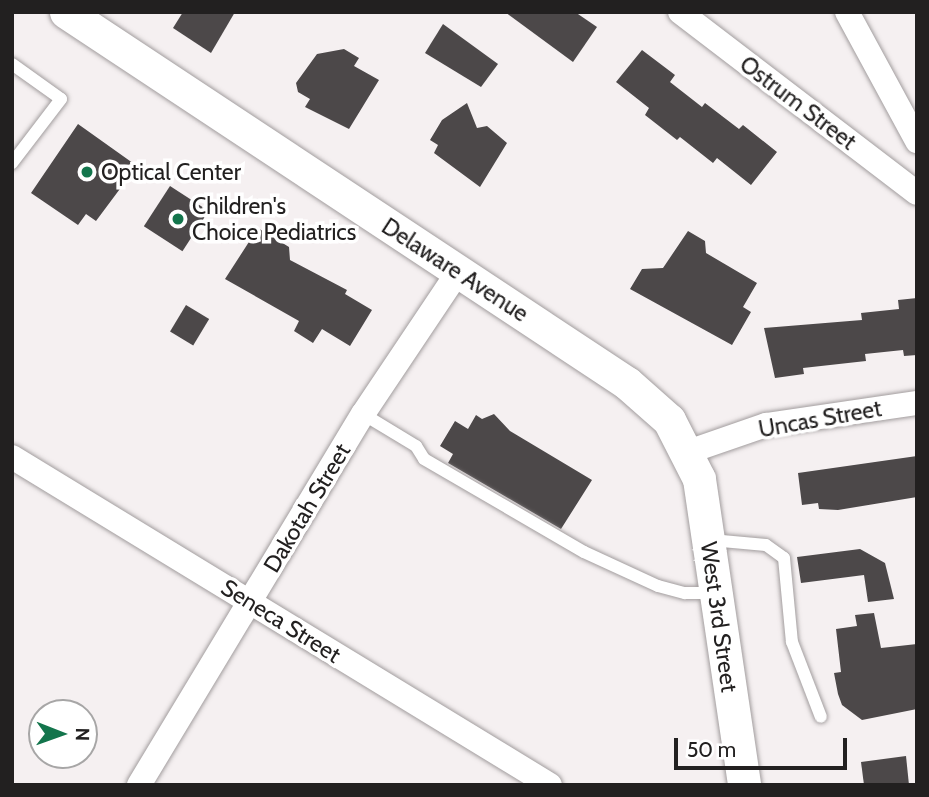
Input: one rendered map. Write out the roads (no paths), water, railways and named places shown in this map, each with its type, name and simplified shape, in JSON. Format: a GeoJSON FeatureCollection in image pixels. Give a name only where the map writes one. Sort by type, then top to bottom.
{"type":"FeatureCollection","features":[{"type":"Feature","properties":{"kind":"main road","name":"Delaware Avenue"},"geometry":{"type":"LineString","coordinates":[[66,12],[627,383],[669,420],[685,453]]}},
{"type":"Feature","properties":{"kind":"main road","name":"West 3rd Street"},"geometry":{"type":"LineString","coordinates":[[685,453],[699,479],[744,785]]}},
{"type":"Feature","properties":{"kind":"street","name":"Ostrum Street"},"geometry":{"type":"LineString","coordinates":[[680,12],[917,193]]}},
{"type":"Feature","properties":{"kind":"street"},"geometry":{"type":"LineString","coordinates":[[847,12],[917,141]]}},
{"type":"Feature","properties":{"kind":"street","name":"Dakotah Street"},"geometry":{"type":"LineString","coordinates":[[139,785],[363,414],[458,272]]}},
{"type":"Feature","properties":{"kind":"street","name":"Uncas Street"},"geometry":{"type":"LineString","coordinates":[[685,453],[765,425],[917,403]]}},
{"type":"Feature","properties":{"kind":"street","name":"Seneca Street"},"geometry":{"type":"LineString","coordinates":[[12,457],[550,785]]}},
{"type":"Feature","properties":{"kind":"lane"},"geometry":{"type":"LineString","coordinates":[[12,64],[61,99],[12,163]]}},
{"type":"Feature","properties":{"kind":"lane"},"geometry":{"type":"LineString","coordinates":[[363,414],[416,446],[424,459],[593,556],[657,586],[685,593],[715,593]]}},
{"type":"Feature","properties":{"kind":"lane"},"geometry":{"type":"LineString","coordinates":[[708,540],[766,545],[784,558],[792,642],[821,717]]}},
{"type":"Feature","properties":{"kind":"place","name":"Optical Center"},"geometry":{"type":"Point","coordinates":[87,172]}},
{"type":"Feature","properties":{"kind":"place","name":"Children's Choice Pediatrics"},"geometry":{"type":"Point","coordinates":[178,219]}}]}
